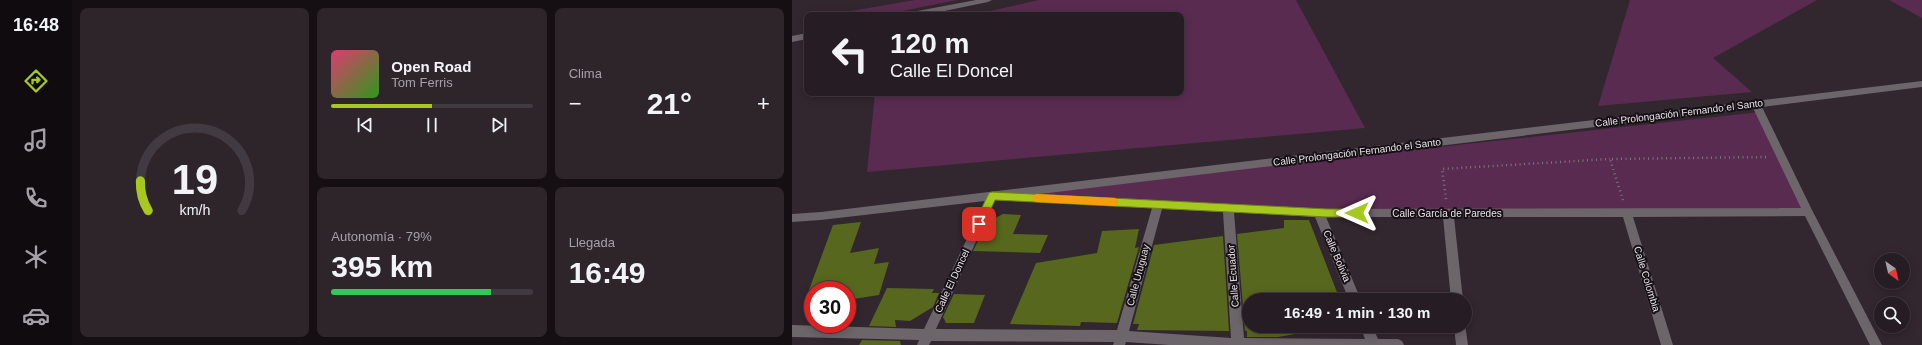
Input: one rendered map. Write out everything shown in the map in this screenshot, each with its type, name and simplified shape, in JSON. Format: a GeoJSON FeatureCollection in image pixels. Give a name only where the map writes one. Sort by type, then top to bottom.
{"type":"FeatureCollection","features":[{"type":"Feature","properties":{"kind":"street"},"geometry":{"type":"LineString","coordinates":[[927,12],[988,0]]}},
{"type":"Feature","properties":{"kind":"street"},"geometry":{"type":"LineString","coordinates":[[792,39],[804,37]]}},
{"type":"Feature","properties":{"kind":"street","name":"Calle Prolongación Fernando el Santo"},"geometry":{"type":"LineString","coordinates":[[792,218],[822,216],[992,196],[1922,84]]}},
{"type":"Feature","properties":{"kind":"street"},"geometry":{"type":"LineString","coordinates":[[1756,104],[1808,212],[1876,345]]}},
{"type":"Feature","properties":{"kind":"street","name":"Calle García de Paredes"},"geometry":{"type":"LineString","coordinates":[[992,196],[1319,213],[1808,212]]}},
{"type":"Feature","properties":{"kind":"street","name":"Calle El Doncel"},"geometry":{"type":"LineString","coordinates":[[925,340],[992,196]]}},
{"type":"Feature","properties":{"kind":"street","name":"Calle Uruguay"},"geometry":{"type":"LineString","coordinates":[[1120,341],[1158,204]]}},
{"type":"Feature","properties":{"kind":"street","name":"Calle Ecuador"},"geometry":{"type":"LineString","coordinates":[[1228,208],[1238,344]]}},
{"type":"Feature","properties":{"kind":"street","name":"Calle Bolivia"},"geometry":{"type":"LineString","coordinates":[[1319,213],[1353,293]]}},
{"type":"Feature","properties":{"kind":"street"},"geometry":{"type":"LineString","coordinates":[[1448,213],[1456,293]]}},
{"type":"Feature","properties":{"kind":"street","name":"Calle Colombia"},"geometry":{"type":"LineString","coordinates":[[1627,213],[1667,345]]}},
{"type":"Feature","properties":{"kind":"street"},"geometry":{"type":"LineString","coordinates":[[792,331],[925,340],[1398,345]]}},
{"type":"Feature","properties":{"kind":"street"},"geometry":{"type":"LineString","coordinates":[[1369,333],[1374,345]]}},
{"type":"Feature","properties":{"kind":"street"},"geometry":{"type":"LineString","coordinates":[[1461,333],[1462,345]]}},
{"type":"Feature","properties":{"kind":"path"},"geometry":{"type":"LineString","coordinates":[[1448,213],[1442,169],[1610,160],[1781,156]]}},
{"type":"Feature","properties":{"kind":"path"},"geometry":{"type":"LineString","coordinates":[[1610,160],[1627,213]]}},
{"type":"Feature","properties":{"kind":"shaded area"},"geometry":{"type":"Polygon","coordinates":[[[915,0],[957,0],[898,12],[851,11],[915,0]]]}},
{"type":"Feature","properties":{"kind":"shaded area"},"geometry":{"type":"Polygon","coordinates":[[[1039,0],[1296,0],[1365,128],[867,172],[875,96],[1184,96],[1184,12],[985,12],[1039,0]]]}},
{"type":"Feature","properties":{"kind":"shaded area"},"geometry":{"type":"Polygon","coordinates":[[[1630,0],[1817,0],[1713,58],[1752,92],[1598,106],[1630,0]]]}},
{"type":"Feature","properties":{"kind":"shaded area"},"geometry":{"type":"Polygon","coordinates":[[[1889,0],[1922,0],[1922,18],[1889,0]]]}},
{"type":"Feature","properties":{"kind":"shaded area"},"geometry":{"type":"Polygon","coordinates":[[[1760,112],[1808,212],[1627,213],[1228,208],[992,196],[1760,112]]]}},
{"type":"Feature","properties":{"kind":"building"},"geometry":{"type":"Polygon","coordinates":[[[1003,214],[1021,215],[1013,234],[1048,235],[1040,253],[973,251],[987,222],[1003,214]]]}},
{"type":"Feature","properties":{"kind":"building"},"geometry":{"type":"Polygon","coordinates":[[[1284,220],[1309,220],[1337,293],[1242,293],[1242,295],[1237,234],[1284,228],[1284,220]]]}},
{"type":"Feature","properties":{"kind":"building"},"geometry":{"type":"Polygon","coordinates":[[[861,222],[850,253],[879,248],[874,264],[889,262],[879,295],[856,299],[856,281],[812,281],[833,225],[861,222]]]}},
{"type":"Feature","properties":{"kind":"building"},"geometry":{"type":"Polygon","coordinates":[[[1139,229],[1135,248],[1139,247],[1117,323],[1081,322],[1080,326],[1010,324],[1036,263],[1097,253],[1102,231],[1139,229]]]}},
{"type":"Feature","properties":{"kind":"building"},"geometry":{"type":"Polygon","coordinates":[[[1223,236],[1229,331],[1137,330],[1139,324],[1133,324],[1154,245],[1223,236]]]}},
{"type":"Feature","properties":{"kind":"building"},"geometry":{"type":"Polygon","coordinates":[[[887,288],[934,289],[932,293],[939,293],[933,307],[910,321],[895,320],[896,327],[869,326],[887,288]]]}},
{"type":"Feature","properties":{"kind":"building"},"geometry":{"type":"Polygon","coordinates":[[[954,294],[985,295],[974,323],[946,323],[943,317],[954,294]]]}},
{"type":"Feature","properties":{"kind":"building"},"geometry":{"type":"Polygon","coordinates":[[[1247,333],[1353,333],[1295,334],[1278,337],[1247,337],[1247,333]]]}},
{"type":"Feature","properties":{"kind":"building"},"geometry":{"type":"Polygon","coordinates":[[[862,340],[900,341],[901,345],[859,345],[862,340]]]}},
{"type":"Feature","properties":{"kind":"slow traffic"},"geometry":{"type":"LineString","coordinates":[[1036,198],[1115,202]]}},
{"type":"Feature","properties":{"kind":"route"},"geometry":{"type":"LineString","coordinates":[[979,224],[992,196],[1327,213],[1357,213]]}}]}
